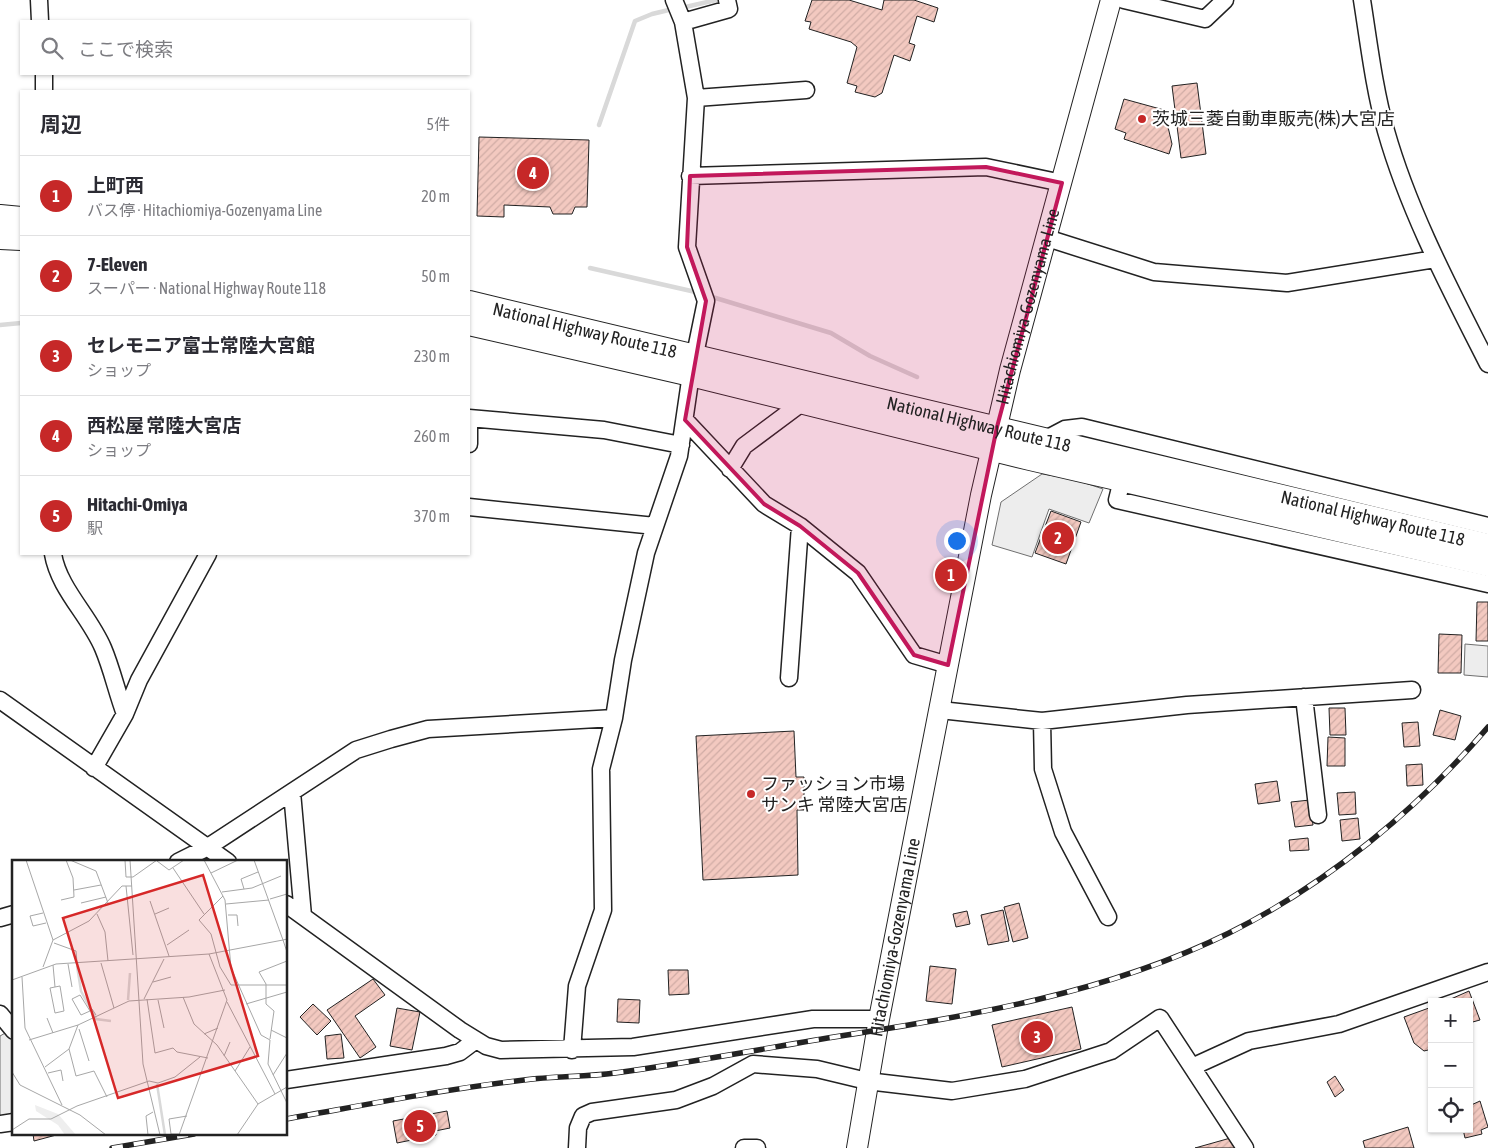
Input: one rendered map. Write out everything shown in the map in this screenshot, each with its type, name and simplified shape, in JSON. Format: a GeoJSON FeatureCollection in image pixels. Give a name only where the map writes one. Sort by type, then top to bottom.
{"type":"FeatureCollection","features":[{"type":"Feature","properties":{"kind":"highway"},"geometry":{"type":"LineString","coordinates":[[0,217],[20,219]]}},
{"type":"Feature","properties":{"kind":"highway"},"geometry":{"type":"LineString","coordinates":[[0,236],[20,238]]}},
{"type":"Feature","properties":{"kind":"highway","name":"National Highway Route 118"},"geometry":{"type":"LineString","coordinates":[[470,303],[693,366],[994,438],[1122,480],[1488,546]]}},
{"type":"Feature","properties":{"kind":"highway","name":"National Highway Route 118"},"geometry":{"type":"LineString","coordinates":[[470,323],[693,366],[803,402],[994,438],[1046,439],[1359,524],[1488,564]]}},
{"type":"Feature","properties":{"kind":"main road","name":"Hitachiomiya-Gozenyama Line"},"geometry":{"type":"LineString","coordinates":[[857,1148],[867,1081],[994,438],[1111,0]]}},
{"type":"Feature","properties":{"kind":"street"},"geometry":{"type":"LineString","coordinates":[[39,0],[40,20]]}},
{"type":"Feature","properties":{"kind":"street"},"geometry":{"type":"LineString","coordinates":[[572,1050],[577,986],[603,910],[601,769],[614,718],[623,660],[640,582],[655,526],[681,445],[693,366],[706,301],[687,247],[696,98],[682,22],[674,0]]}},
{"type":"Feature","properties":{"kind":"street"},"geometry":{"type":"LineString","coordinates":[[682,22],[729,9],[728,0]]}},
{"type":"Feature","properties":{"kind":"street"},"geometry":{"type":"LineString","coordinates":[[1124,0],[1205,19],[1225,0]]}},
{"type":"Feature","properties":{"kind":"street"},"geometry":{"type":"LineString","coordinates":[[1362,0],[1386,131],[1435,260],[1488,364]]}},
{"type":"Feature","properties":{"kind":"street"},"geometry":{"type":"LineString","coordinates":[[44,75],[44,90]]}},
{"type":"Feature","properties":{"kind":"street"},"geometry":{"type":"LineString","coordinates":[[696,98],[806,90]]}},
{"type":"Feature","properties":{"kind":"street"},"geometry":{"type":"LineString","coordinates":[[690,176],[986,166],[1062,184]]}},
{"type":"Feature","properties":{"kind":"street"},"geometry":{"type":"LineString","coordinates":[[1047,238],[1154,272],[1287,283],[1435,260]]}},
{"type":"Feature","properties":{"kind":"street"},"geometry":{"type":"LineString","coordinates":[[730,469],[744,446],[803,402]]}},
{"type":"Feature","properties":{"kind":"street"},"geometry":{"type":"LineString","coordinates":[[470,418],[604,430],[681,445]]}},
{"type":"Feature","properties":{"kind":"street"},"geometry":{"type":"LineString","coordinates":[[685,420],[764,504],[800,526],[858,573],[914,656],[948,665]]}},
{"type":"Feature","properties":{"kind":"street"},"geometry":{"type":"LineString","coordinates":[[1046,439],[1065,429],[1082,427],[1488,526]]}},
{"type":"Feature","properties":{"kind":"street"},"geometry":{"type":"LineString","coordinates":[[1122,480],[1117,500],[1488,584]]}},
{"type":"Feature","properties":{"kind":"street"},"geometry":{"type":"LineString","coordinates":[[470,507],[655,526]]}},
{"type":"Feature","properties":{"kind":"street"},"geometry":{"type":"LineString","coordinates":[[789,678],[800,526]]}},
{"type":"Feature","properties":{"kind":"street"},"geometry":{"type":"LineString","coordinates":[[53,555],[60,578],[85,614],[103,648],[125,714]]}},
{"type":"Feature","properties":{"kind":"street"},"geometry":{"type":"LineString","coordinates":[[94,768],[125,714],[140,680],[207,555]]}},
{"type":"Feature","properties":{"kind":"street"},"geometry":{"type":"LineString","coordinates":[[940,710],[1042,721],[1187,705],[1412,690]]}},
{"type":"Feature","properties":{"kind":"street"},"geometry":{"type":"LineString","coordinates":[[1304,697],[1318,816]]}},
{"type":"Feature","properties":{"kind":"street"},"geometry":{"type":"LineString","coordinates":[[0,700],[225,860]]}},
{"type":"Feature","properties":{"kind":"street"},"geometry":{"type":"LineString","coordinates":[[182,860],[208,847],[356,750],[428,729],[614,718]]}},
{"type":"Feature","properties":{"kind":"street"},"geometry":{"type":"LineString","coordinates":[[1042,721],[1043,770],[1063,832],[1108,917]]}},
{"type":"Feature","properties":{"kind":"street"},"geometry":{"type":"LineString","coordinates":[[292,792],[303,916]]}},
{"type":"Feature","properties":{"kind":"street"},"geometry":{"type":"LineString","coordinates":[[288,905],[476,1040],[501,1050],[572,1050],[664,1044],[812,1019],[879,1019]]}},
{"type":"Feature","properties":{"kind":"street"},"geometry":{"type":"LineString","coordinates":[[1192,1067],[1249,1041],[1339,1024],[1488,972]]}},
{"type":"Feature","properties":{"kind":"street"},"geometry":{"type":"LineString","coordinates":[[0,1014],[12,1029]]}},
{"type":"Feature","properties":{"kind":"street"},"geometry":{"type":"LineString","coordinates":[[577,1148],[578,1128],[583,1116],[592,1112],[676,1100],[713,1086],[753,1064],[817,1069],[867,1081],[952,1091],[1025,1079],[1111,1051],[1160,1018],[1245,1148]]}},
{"type":"Feature","properties":{"kind":"street"},"geometry":{"type":"LineString","coordinates":[[288,1080],[446,1056],[460,1052],[476,1040]]}},
{"type":"Feature","properties":{"kind":"street"},"geometry":{"type":"LineString","coordinates":[[744,1148],[757,1148]]}},
{"type":"Feature","properties":{"kind":"highlighted area"},"geometry":{"type":"Polygon","coordinates":[[[986,167],[1062,183],[997,427],[948,665],[914,655],[858,573],[800,526],[764,504],[685,420],[706,301],[687,247],[690,176],[986,167]]]}},
{"type":"Feature","properties":{"kind":"shaded area"},"geometry":{"type":"Polygon","coordinates":[[[1042,474],[1073,479],[1103,489],[1089,523],[1049,509],[1032,557],[992,545],[1001,502],[1042,474]]]}},
{"type":"Feature","properties":{"kind":"shaded area"},"geometry":{"type":"Polygon","coordinates":[[[1465,644],[1488,646],[1488,677],[1464,675],[1465,644]]]}},
{"type":"Feature","properties":{"kind":"shaded area"},"geometry":{"type":"Polygon","coordinates":[[[12,1029],[12,1122],[0,1124],[0,1036],[12,1029]]]}},
{"type":"Feature","properties":{"kind":"building"},"geometry":{"type":"Polygon","coordinates":[[[812,0],[849,0],[882,10],[884,0],[914,0],[938,8],[934,22],[917,16],[909,43],[915,45],[910,61],[894,55],[882,93],[875,97],[855,92],[857,86],[847,83],[857,47],[851,42],[809,29],[811,22],[805,21],[812,0]]]}},
{"type":"Feature","properties":{"kind":"building"},"geometry":{"type":"Polygon","coordinates":[[[1197,83],[1206,154],[1181,158],[1172,86],[1197,83]]]}},
{"type":"Feature","properties":{"kind":"building","name":"茨城三菱自動車販売(株)大宮店"},"geometry":{"type":"Polygon","coordinates":[[[1124,99],[1164,110],[1172,144],[1169,154],[1124,139],[1126,133],[1115,129],[1124,99]]]}},
{"type":"Feature","properties":{"kind":"building"},"geometry":{"type":"Polygon","coordinates":[[[479,137],[589,140],[587,207],[575,207],[572,214],[553,214],[550,207],[504,205],[504,217],[477,216],[479,137]]]}},
{"type":"Feature","properties":{"kind":"building"},"geometry":{"type":"Polygon","coordinates":[[[1051,511],[1081,522],[1066,564],[1035,553],[1051,511]]]}},
{"type":"Feature","properties":{"kind":"building"},"geometry":{"type":"Polygon","coordinates":[[[1477,602],[1488,602],[1488,641],[1476,641],[1477,602]]]}},
{"type":"Feature","properties":{"kind":"building"},"geometry":{"type":"Polygon","coordinates":[[[1439,634],[1462,635],[1461,673],[1438,673],[1439,634]]]}},
{"type":"Feature","properties":{"kind":"building"},"geometry":{"type":"Polygon","coordinates":[[[1329,708],[1345,708],[1346,735],[1330,735],[1329,708]]]}},
{"type":"Feature","properties":{"kind":"building"},"geometry":{"type":"Polygon","coordinates":[[[1440,710],[1461,716],[1455,740],[1433,735],[1440,710]]]}},
{"type":"Feature","properties":{"kind":"building"},"geometry":{"type":"Polygon","coordinates":[[[1418,722],[1420,746],[1404,747],[1402,723],[1418,722]]]}},
{"type":"Feature","properties":{"kind":"building","name":"ファッション市場 サンキ 常陸大宮店"},"geometry":{"type":"Polygon","coordinates":[[[794,731],[796,777],[804,777],[804,810],[797,810],[798,875],[703,880],[696,736],[794,731]]]}},
{"type":"Feature","properties":{"kind":"building"},"geometry":{"type":"Polygon","coordinates":[[[1328,737],[1345,738],[1345,766],[1327,766],[1328,737]]]}},
{"type":"Feature","properties":{"kind":"building"},"geometry":{"type":"Polygon","coordinates":[[[1422,764],[1423,785],[1407,786],[1406,765],[1422,764]]]}},
{"type":"Feature","properties":{"kind":"building"},"geometry":{"type":"Polygon","coordinates":[[[1277,781],[1280,801],[1258,804],[1255,784],[1277,781]]]}},
{"type":"Feature","properties":{"kind":"building"},"geometry":{"type":"Polygon","coordinates":[[[1355,792],[1356,814],[1339,815],[1337,793],[1355,792]]]}},
{"type":"Feature","properties":{"kind":"building"},"geometry":{"type":"Polygon","coordinates":[[[1310,800],[1313,825],[1295,827],[1291,802],[1310,800]]]}},
{"type":"Feature","properties":{"kind":"building"},"geometry":{"type":"Polygon","coordinates":[[[1358,818],[1360,839],[1342,841],[1340,820],[1358,818]]]}},
{"type":"Feature","properties":{"kind":"building"},"geometry":{"type":"Polygon","coordinates":[[[1308,838],[1309,850],[1290,851],[1289,840],[1308,838]]]}},
{"type":"Feature","properties":{"kind":"building"},"geometry":{"type":"Polygon","coordinates":[[[1019,903],[1028,938],[1013,942],[1004,907],[1019,903]]]}},
{"type":"Feature","properties":{"kind":"building"},"geometry":{"type":"Polygon","coordinates":[[[1003,910],[1009,941],[988,945],[981,915],[1003,910]]]}},
{"type":"Feature","properties":{"kind":"building"},"geometry":{"type":"Polygon","coordinates":[[[967,911],[970,924],[956,927],[953,914],[967,911]]]}},
{"type":"Feature","properties":{"kind":"building"},"geometry":{"type":"Polygon","coordinates":[[[930,966],[956,969],[952,1004],[926,1001],[930,966]]]}},
{"type":"Feature","properties":{"kind":"building"},"geometry":{"type":"Polygon","coordinates":[[[668,970],[688,970],[689,994],[669,995],[668,970]]]}},
{"type":"Feature","properties":{"kind":"building"},"geometry":{"type":"Polygon","coordinates":[[[373,979],[385,995],[355,1016],[376,1047],[360,1058],[327,1010],[373,979]]]}},
{"type":"Feature","properties":{"kind":"building"},"geometry":{"type":"Polygon","coordinates":[[[1469,991],[1472,998],[1453,998],[1469,991]]]}},
{"type":"Feature","properties":{"kind":"building"},"geometry":{"type":"Polygon","coordinates":[[[618,999],[640,1000],[639,1023],[617,1022],[618,999]]]}},
{"type":"Feature","properties":{"kind":"building"},"geometry":{"type":"Polygon","coordinates":[[[1473,1002],[1480,1020],[1473,1022],[1473,1002]]]}},
{"type":"Feature","properties":{"kind":"building"},"geometry":{"type":"Polygon","coordinates":[[[313,1004],[331,1021],[317,1035],[300,1017],[313,1004]]]}},
{"type":"Feature","properties":{"kind":"building"},"geometry":{"type":"Polygon","coordinates":[[[1072,1007],[1081,1049],[1002,1067],[992,1025],[1072,1007]]]}},
{"type":"Feature","properties":{"kind":"building"},"geometry":{"type":"Polygon","coordinates":[[[397,1008],[420,1012],[412,1050],[390,1046],[397,1008]]]}},
{"type":"Feature","properties":{"kind":"building"},"geometry":{"type":"Polygon","coordinates":[[[1428,1008],[1428,1050],[1424,1051],[1414,1043],[1404,1017],[1428,1008]]]}},
{"type":"Feature","properties":{"kind":"building"},"geometry":{"type":"Polygon","coordinates":[[[341,1034],[344,1058],[327,1059],[325,1036],[341,1034]]]}},
{"type":"Feature","properties":{"kind":"building"},"geometry":{"type":"Polygon","coordinates":[[[1335,1076],[1344,1090],[1335,1097],[1327,1082],[1335,1076]]]}},
{"type":"Feature","properties":{"kind":"building"},"geometry":{"type":"Polygon","coordinates":[[[1480,1101],[1488,1127],[1481,1130],[1482,1134],[1465,1138],[1464,1133],[1473,1133],[1473,1104],[1480,1101]]]}},
{"type":"Feature","properties":{"kind":"building"},"geometry":{"type":"Polygon","coordinates":[[[447,1111],[450,1128],[435,1131],[436,1135],[397,1143],[393,1121],[447,1111]]]}},
{"type":"Feature","properties":{"kind":"building"},"geometry":{"type":"Polygon","coordinates":[[[1408,1127],[1414,1148],[1365,1148],[1363,1141],[1408,1127]]]}},
{"type":"Feature","properties":{"kind":"building"},"geometry":{"type":"Polygon","coordinates":[[[33,1136],[53,1136],[34,1141],[33,1136]]]}},
{"type":"Feature","properties":{"kind":"building"},"geometry":{"type":"Polygon","coordinates":[[[1234,1137],[1237,1148],[1195,1148],[1234,1137]]]}},
{"type":"Feature","properties":{"kind":"waterway"},"geometry":{"type":"LineString","coordinates":[[681,8],[716,0]]}},
{"type":"Feature","properties":{"kind":"waterway"},"geometry":{"type":"LineString","coordinates":[[599,125],[635,21],[652,14],[673,9]]}},
{"type":"Feature","properties":{"kind":"waterway"},"geometry":{"type":"LineString","coordinates":[[590,268],[700,293]]}},
{"type":"Feature","properties":{"kind":"waterway"},"geometry":{"type":"LineString","coordinates":[[709,296],[831,333],[870,356],[917,377]]}},
{"type":"Feature","properties":{"kind":"waterway"},"geometry":{"type":"LineString","coordinates":[[0,325],[20,323]]}},
{"type":"Feature","properties":{"kind":"railway"},"geometry":{"type":"LineString","coordinates":[[288,1119],[465,1088],[642,1069],[935,1020],[1036,1000],[1134,972],[1182,954],[1229,933],[1301,892],[1369,843],[1401,816],[1461,758],[1488,727]]}},
{"type":"Feature","properties":{"kind":"railway"},"geometry":{"type":"LineString","coordinates":[[112,1148],[182,1136]]}},
{"type":"Feature","properties":{"kind":"place","name":"茨城三菱自動車販売(株)大宮店"},"geometry":{"type":"Point","coordinates":[1142,119]}},
{"type":"Feature","properties":{"kind":"place","name":"西松屋 常陸大宮店"},"geometry":{"type":"Point","coordinates":[533,173]}},
{"type":"Feature","properties":{"kind":"place","name":"7-Eleven"},"geometry":{"type":"Point","coordinates":[1058,538]}},
{"type":"Feature","properties":{"kind":"place","name":"上町西"},"geometry":{"type":"Point","coordinates":[951,575]}},
{"type":"Feature","properties":{"kind":"place","name":"ファッション市場 サンキ 常陸大宮店"},"geometry":{"type":"Point","coordinates":[751,794]}},
{"type":"Feature","properties":{"kind":"place","name":"セレモニア富士常陸大宮館"},"geometry":{"type":"Point","coordinates":[1037,1037]}},
{"type":"Feature","properties":{"kind":"place","name":"Hitachi-Omiya"},"geometry":{"type":"Point","coordinates":[420,1126]}}]}
